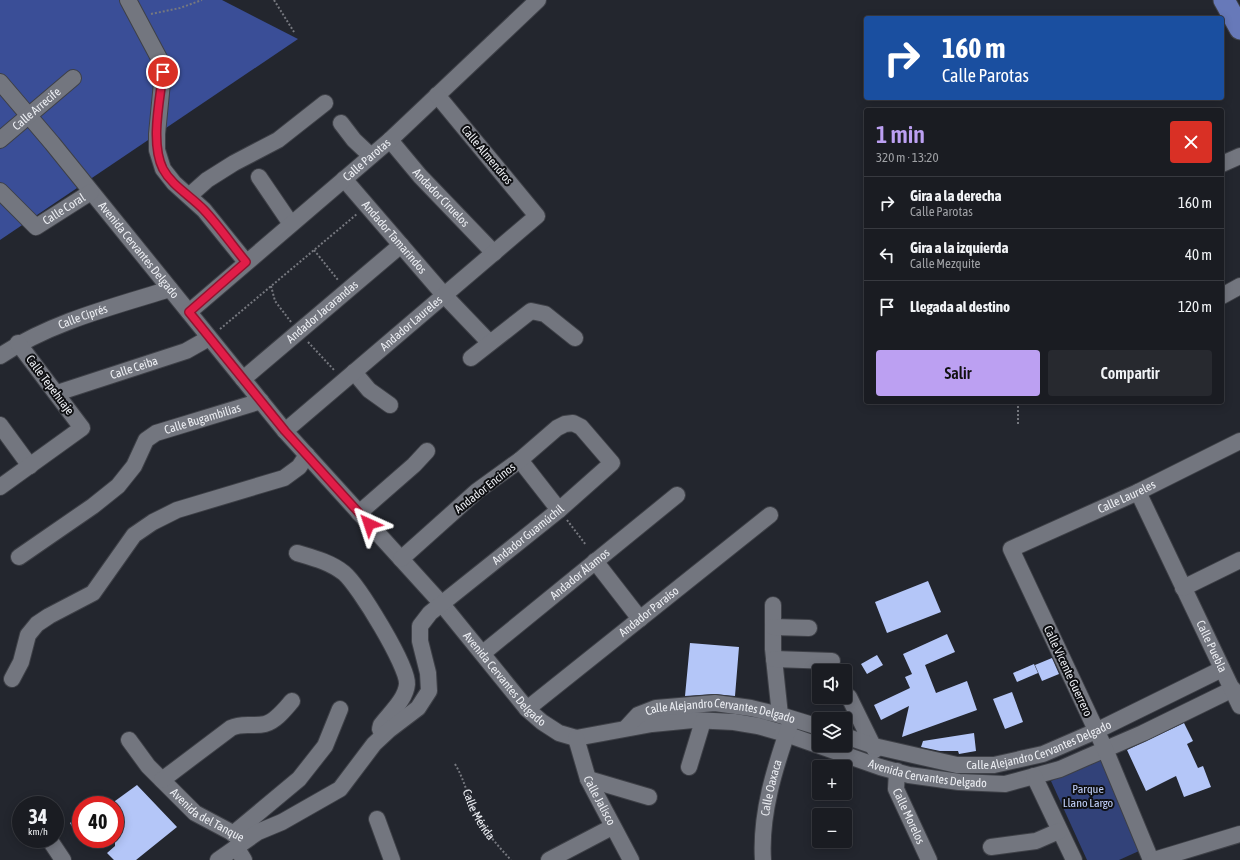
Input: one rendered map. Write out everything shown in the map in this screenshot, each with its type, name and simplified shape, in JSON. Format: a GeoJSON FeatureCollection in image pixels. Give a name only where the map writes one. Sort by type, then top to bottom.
{"type":"FeatureCollection","features":[{"type":"Feature","properties":{"kind":"main road"},"geometry":{"type":"LineString","coordinates":[[1224,0],[1240,29]]}},
{"type":"Feature","properties":{"kind":"street"},"geometry":{"type":"LineString","coordinates":[[128,0],[160,60],[163,72],[156,134],[157,150],[163,169],[174,183],[204,210],[246,262]]}},
{"type":"Feature","properties":{"kind":"street","name":"Calle Parotas"},"geometry":{"type":"LineString","coordinates":[[189,312],[390,140],[538,0]]}},
{"type":"Feature","properties":{"kind":"street","name":"Calle Arrecife"},"geometry":{"type":"LineString","coordinates":[[0,140],[73,78]]}},
{"type":"Feature","properties":{"kind":"street","name":"Avenida Cervantes Delgado"},"geometry":{"type":"LineString","coordinates":[[0,82],[29,115],[285,431],[441,603],[527,709],[542,722],[559,733],[576,738],[696,715],[758,726],[786,734],[880,767],[909,775],[959,782],[1005,784],[1060,769],[1142,733],[1233,689]]}},
{"type":"Feature","properties":{"kind":"street","name":"Calle Almendros"},"geometry":{"type":"LineString","coordinates":[[437,95],[537,216]]}},
{"type":"Feature","properties":{"kind":"street"},"geometry":{"type":"LineString","coordinates":[[189,196],[207,180],[234,163],[278,140],[325,104]]}},
{"type":"Feature","properties":{"kind":"street"},"geometry":{"type":"LineString","coordinates":[[341,123],[354,140],[371,156]]}},
{"type":"Feature","properties":{"kind":"street","name":"Andador Ciruelos"},"geometry":{"type":"LineString","coordinates":[[390,140],[425,182],[494,253]]}},
{"type":"Feature","properties":{"kind":"street"},"geometry":{"type":"LineString","coordinates":[[1224,163],[1240,156]]}},
{"type":"Feature","properties":{"kind":"street"},"geometry":{"type":"LineString","coordinates":[[259,177],[291,224]]}},
{"type":"Feature","properties":{"kind":"street","name":"Andador Tamarindos"},"geometry":{"type":"LineString","coordinates":[[344,179],[444,295],[489,342]]}},
{"type":"Feature","properties":{"kind":"street","name":"Calle Coral"},"geometry":{"type":"LineString","coordinates":[[0,191],[36,227],[91,192]]}},
{"type":"Feature","properties":{"kind":"street","name":"Andador Laureles"},"geometry":{"type":"LineString","coordinates":[[285,431],[537,216]]}},
{"type":"Feature","properties":{"kind":"street","name":"Andador Jacarandas"},"geometry":{"type":"LineString","coordinates":[[243,379],[401,245]]}},
{"type":"Feature","properties":{"kind":"street"},"geometry":{"type":"LineString","coordinates":[[1224,295],[1240,286]]}},
{"type":"Feature","properties":{"kind":"street","name":"Calle Ciprés"},"geometry":{"type":"LineString","coordinates":[[0,356],[18,343],[77,318],[170,289]]}},
{"type":"Feature","properties":{"kind":"street"},"geometry":{"type":"LineString","coordinates":[[471,358],[489,342],[531,311],[545,314],[575,338]]}},
{"type":"Feature","properties":{"kind":"street","name":"Calle Ceiba"},"geometry":{"type":"LineString","coordinates":[[57,394],[186,351],[209,338]]}},
{"type":"Feature","properties":{"kind":"street","name":"Calle Tepehuaje"},"geometry":{"type":"LineString","coordinates":[[18,343],[82,428],[30,466]]}},
{"type":"Feature","properties":{"kind":"street"},"geometry":{"type":"LineString","coordinates":[[354,372],[369,390],[390,405]]}},
{"type":"Feature","properties":{"kind":"street","name":"Calle Bugambilias"},"geometry":{"type":"LineString","coordinates":[[19,557],[93,506],[118,486],[134,466],[146,440],[156,432],[261,401]]}},
{"type":"Feature","properties":{"kind":"street","name":"Andador Encinos"},"geometry":{"type":"LineString","coordinates":[[400,559],[477,491],[520,460],[557,428],[565,424],[573,423],[581,426],[612,463]]}},
{"type":"Feature","properties":{"kind":"street"},"geometry":{"type":"LineString","coordinates":[[0,425],[30,466],[0,487]]}},
{"type":"Feature","properties":{"kind":"street","name":"Calle Laureles"},"geometry":{"type":"LineString","coordinates":[[1011,548],[1138,492],[1240,441]]}},
{"type":"Feature","properties":{"kind":"street"},"geometry":{"type":"LineString","coordinates":[[359,513],[414,466],[427,451]]}},
{"type":"Feature","properties":{"kind":"street"},"geometry":{"type":"LineString","coordinates":[[12,679],[21,662],[28,635],[37,624],[93,593],[134,535],[153,522],[177,510],[284,478],[298,467],[307,455]]}},
{"type":"Feature","properties":{"kind":"street"},"geometry":{"type":"LineString","coordinates":[[520,460],[559,510]]}},
{"type":"Feature","properties":{"kind":"street","name":"Andador Guamúchil"},"geometry":{"type":"LineString","coordinates":[[441,603],[559,510],[612,463]]}},
{"type":"Feature","properties":{"kind":"street","name":"Calle Puebla"},"geometry":{"type":"LineString","coordinates":[[1138,492],[1240,706]]}},
{"type":"Feature","properties":{"kind":"street","name":"Andador Álamos"},"geometry":{"type":"LineString","coordinates":[[483,653],[677,495]]}},
{"type":"Feature","properties":{"kind":"street","name":"Andador Paraíso"},"geometry":{"type":"LineString","coordinates":[[527,709],[770,515]]}},
{"type":"Feature","properties":{"kind":"street","name":"Calle Vicente Guerrero"},"geometry":{"type":"LineString","coordinates":[[1011,548],[1105,749],[1152,860]]}},
{"type":"Feature","properties":{"kind":"street"},"geometry":{"type":"LineString","coordinates":[[297,553],[324,560],[344,574],[357,588],[404,668],[407,684],[403,697],[381,725],[380,729],[383,735]]}},
{"type":"Feature","properties":{"kind":"street"},"geometry":{"type":"LineString","coordinates":[[1183,588],[1240,560]]}},
{"type":"Feature","properties":{"kind":"street"},"geometry":{"type":"LineString","coordinates":[[595,562],[640,619]]}},
{"type":"Feature","properties":{"kind":"street","name":"Avenida del Tanque"},"geometry":{"type":"LineString","coordinates":[[292,701],[277,717],[266,724],[237,725],[162,780],[195,813],[239,845],[268,827],[282,822],[340,789],[374,744],[383,735],[418,708],[429,691],[428,673],[420,640],[420,626],[441,603]]}},
{"type":"Feature","properties":{"kind":"street","name":"Calle Oaxaca"},"geometry":{"type":"LineString","coordinates":[[763,860],[764,832],[772,778],[786,734],[786,717],[774,659],[773,605]]}},
{"type":"Feature","properties":{"kind":"street"},"geometry":{"type":"LineString","coordinates":[[773,628],[810,628]]}},
{"type":"Feature","properties":{"kind":"street"},"geometry":{"type":"LineString","coordinates":[[774,659],[832,661]]}},
{"type":"Feature","properties":{"kind":"street","name":"Calle Alejandro Cervantes Delgado"},"geometry":{"type":"LineString","coordinates":[[852,738],[874,746],[957,765],[994,765],[1043,754],[1096,731],[1222,669]]}},
{"type":"Feature","properties":{"kind":"street"},"geometry":{"type":"LineString","coordinates":[[852,703],[874,746],[880,767]]}},
{"type":"Feature","properties":{"kind":"street","name":"Calle Alejandro Cervantes Delgado"},"geometry":{"type":"LineString","coordinates":[[696,715],[715,704],[751,708],[812,726]]}},
{"type":"Feature","properties":{"kind":"street"},"geometry":{"type":"LineString","coordinates":[[218,860],[239,845],[298,779],[325,746],[340,709]]}},
{"type":"Feature","properties":{"kind":"street"},"geometry":{"type":"LineString","coordinates":[[689,767],[696,715]]}},
{"type":"Feature","properties":{"kind":"street","name":"Calle Jalisco"},"geometry":{"type":"LineString","coordinates":[[576,738],[588,779],[612,827],[631,860]]}},
{"type":"Feature","properties":{"kind":"street"},"geometry":{"type":"LineString","coordinates":[[129,740],[148,766],[162,780]]}},
{"type":"Feature","properties":{"kind":"street","name":"Calle Morelos"},"geometry":{"type":"LineString","coordinates":[[896,771],[896,789],[929,860]]}},
{"type":"Feature","properties":{"kind":"street"},"geometry":{"type":"LineString","coordinates":[[1034,776],[1074,860]]}},
{"type":"Feature","properties":{"kind":"street"},"geometry":{"type":"LineString","coordinates":[[588,779],[649,797]]}},
{"type":"Feature","properties":{"kind":"street"},"geometry":{"type":"LineString","coordinates":[[377,819],[392,860]]}},
{"type":"Feature","properties":{"kind":"street"},"geometry":{"type":"LineString","coordinates":[[549,860],[612,827]]}},
{"type":"Feature","properties":{"kind":"street"},"geometry":{"type":"LineString","coordinates":[[991,847],[1036,841],[1059,830]]}},
{"type":"Feature","properties":{"kind":"street"},"geometry":{"type":"LineString","coordinates":[[1152,860],[1240,834]]}},
{"type":"Feature","properties":{"kind":"street"},"geometry":{"type":"LineString","coordinates":[[54,848],[61,859]]}},
{"type":"Feature","properties":{"kind":"path"},"geometry":{"type":"LineString","coordinates":[[137,17],[180,8],[202,0]]}},
{"type":"Feature","properties":{"kind":"path"},"geometry":{"type":"LineString","coordinates":[[274,0],[294,32]]}},
{"type":"Feature","properties":{"kind":"path"},"geometry":{"type":"LineString","coordinates":[[209,338],[367,205]]}},
{"type":"Feature","properties":{"kind":"path"},"geometry":{"type":"LineString","coordinates":[[314,250],[346,291]]}},
{"type":"Feature","properties":{"kind":"path"},"geometry":{"type":"LineString","coordinates":[[1018,404],[1018,425]]}},
{"type":"Feature","properties":{"kind":"path"},"geometry":{"type":"LineString","coordinates":[[559,510],[586,545]]}},
{"type":"Feature","properties":{"kind":"path","name":"Calle Mérida"},"geometry":{"type":"LineString","coordinates":[[455,764],[463,776],[473,808],[481,824],[511,860]]}},
{"type":"Feature","properties":{"kind":"green space","name":"Parque Llano Largo"},"geometry":{"type":"Polygon","coordinates":[[[1104,758],[1139,851],[1119,860],[1087,860],[1051,781],[1104,758]]]}},
{"type":"Feature","properties":{"kind":"shaded area"},"geometry":{"type":"Polygon","coordinates":[[[0,0],[222,0],[298,39],[0,240],[0,0]]]}},
{"type":"Feature","properties":{"kind":"building"},"geometry":{"type":"Polygon","coordinates":[[[928,581],[941,612],[887,633],[875,602],[928,581]]]}},
{"type":"Feature","properties":{"kind":"building"},"geometry":{"type":"Polygon","coordinates":[[[947,634],[955,652],[925,665],[936,693],[967,681],[977,710],[902,737],[909,706],[881,720],[874,705],[910,688],[905,677],[912,674],[903,654],[947,634]]]}},
{"type":"Feature","properties":{"kind":"building"},"geometry":{"type":"Polygon","coordinates":[[[690,643],[739,647],[735,696],[714,694],[685,696],[690,643]]]}},
{"type":"Feature","properties":{"kind":"building"},"geometry":{"type":"Polygon","coordinates":[[[877,655],[883,665],[867,674],[861,664],[877,655]]]}},
{"type":"Feature","properties":{"kind":"building"},"geometry":{"type":"Polygon","coordinates":[[[1052,658],[1059,674],[1042,681],[1035,665],[1052,658]]]}},
{"type":"Feature","properties":{"kind":"building"},"geometry":{"type":"Polygon","coordinates":[[[1034,664],[1038,673],[1017,682],[1013,673],[1034,664]]]}},
{"type":"Feature","properties":{"kind":"building"},"geometry":{"type":"Polygon","coordinates":[[[1012,692],[1023,722],[1005,729],[993,699],[1012,692]]]}},
{"type":"Feature","properties":{"kind":"building"},"geometry":{"type":"Polygon","coordinates":[[[1184,723],[1193,741],[1187,744],[1198,768],[1203,766],[1211,787],[1184,797],[1176,776],[1146,791],[1127,750],[1184,723]]]}},
{"type":"Feature","properties":{"kind":"building"},"geometry":{"type":"Polygon","coordinates":[[[974,733],[976,751],[959,754],[958,751],[940,751],[921,747],[923,741],[974,733]]]}},
{"type":"Feature","properties":{"kind":"building"},"geometry":{"type":"Polygon","coordinates":[[[137,785],[177,827],[136,860],[114,860],[107,853],[113,848],[124,848],[124,796],[122,796],[137,785]]]}},
{"type":"Feature","properties":{"kind":"route"},"geometry":{"type":"LineString","coordinates":[[163,72],[156,134],[157,150],[163,169],[174,183],[204,210],[246,262],[189,312],[285,431],[369,524]]}}]}
